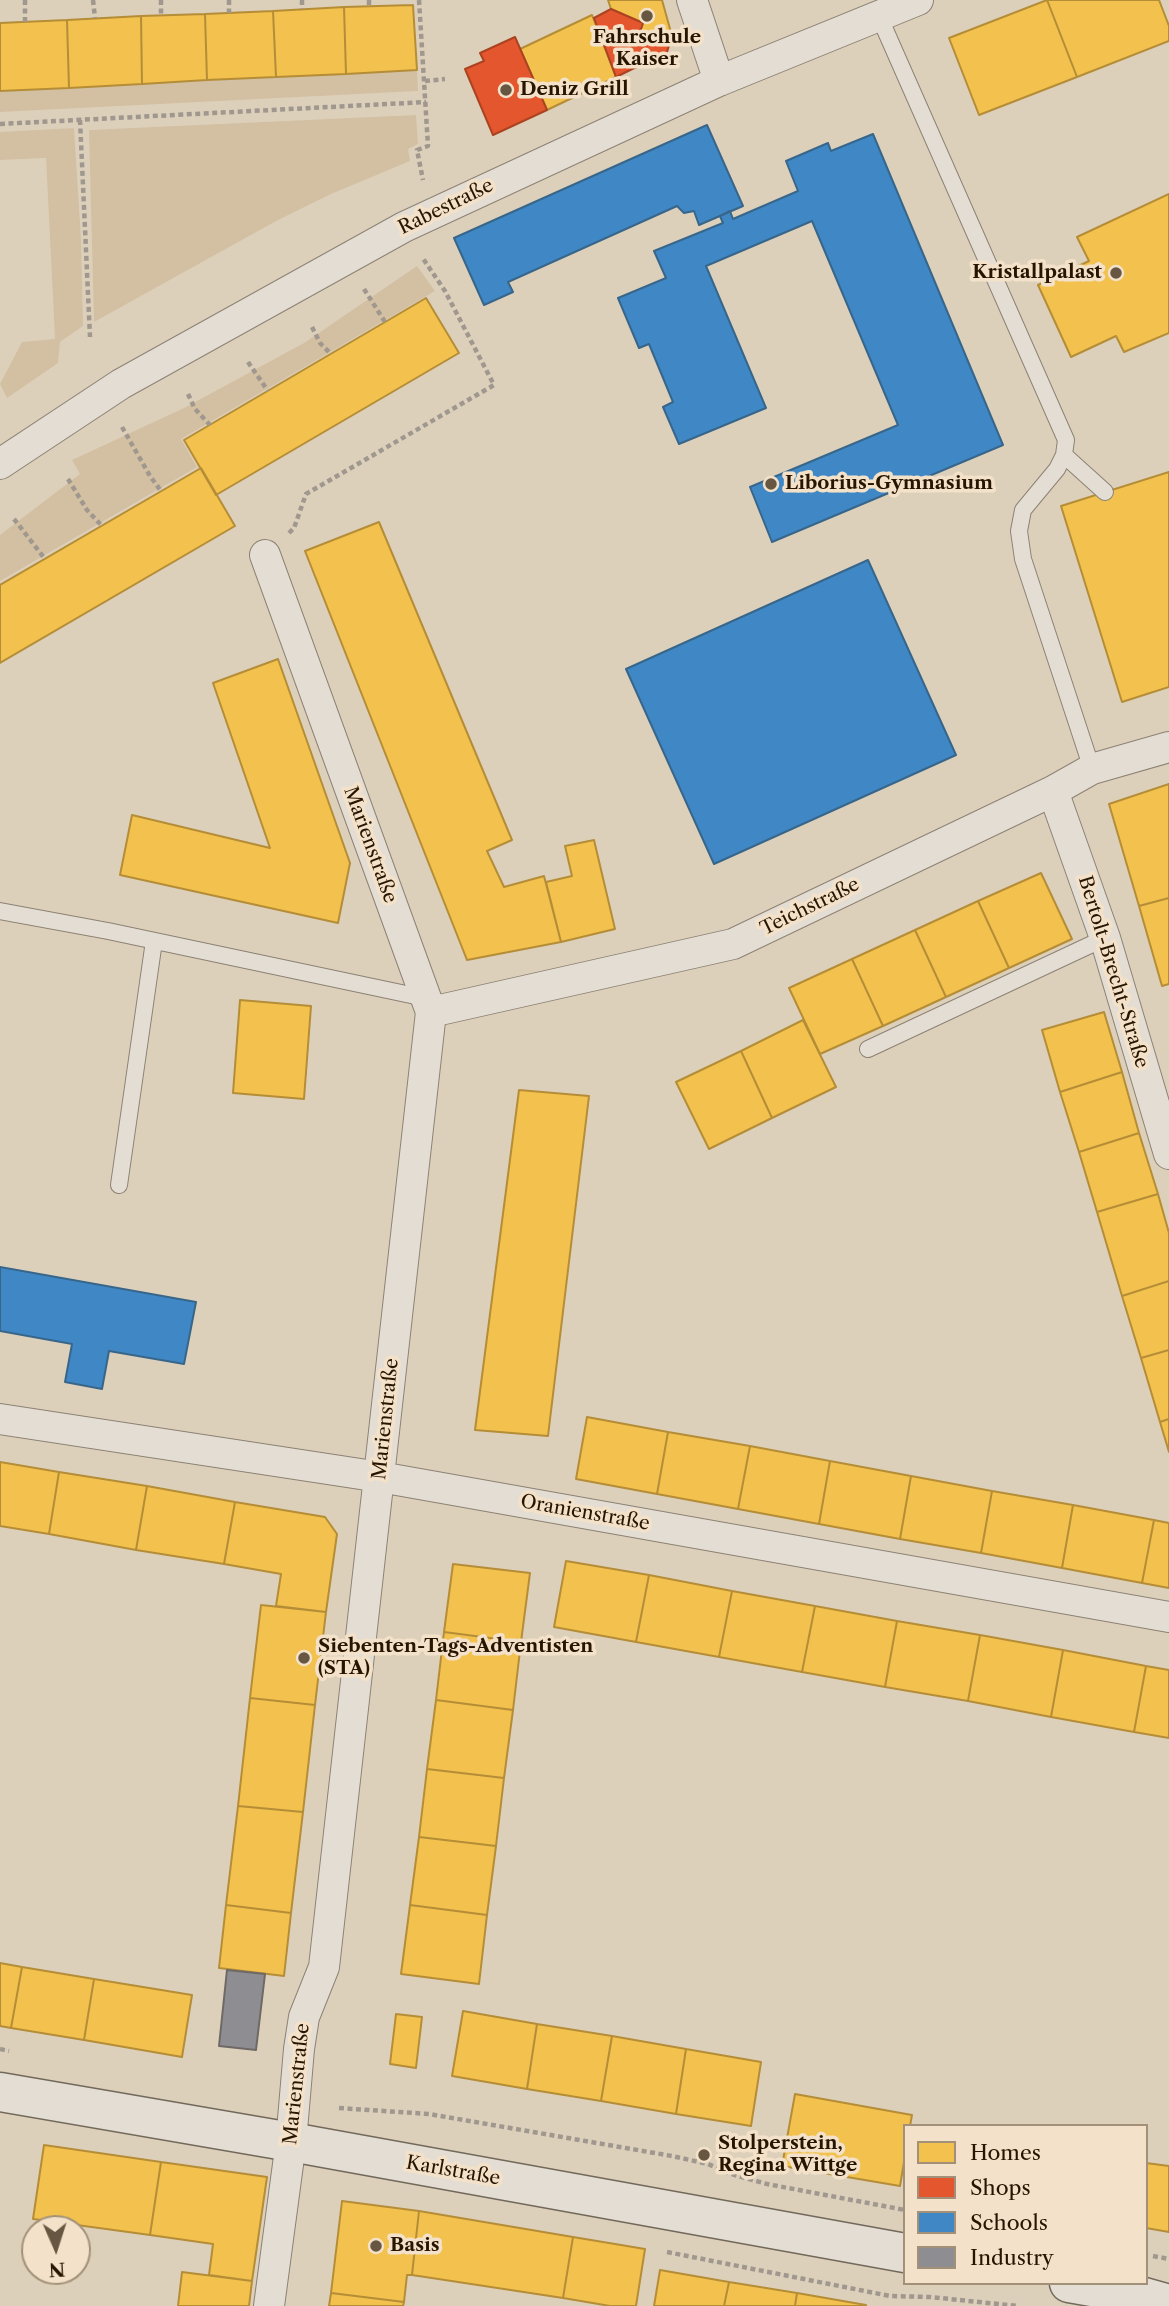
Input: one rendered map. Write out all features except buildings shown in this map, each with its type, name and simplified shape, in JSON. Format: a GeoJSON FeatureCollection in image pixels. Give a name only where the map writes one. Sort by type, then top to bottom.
{"type":"FeatureCollection","features":[{"type":"Feature","properties":{"kind":"main road","name":"Karlstraße"},"geometry":{"type":"LineString","coordinates":[[0,2092],[903,2253]]}},
{"type":"Feature","properties":{"kind":"main road"},"geometry":{"type":"LineString","coordinates":[[1080,2285],[1169,2304]]}},
{"type":"Feature","properties":{"kind":"street"},"geometry":{"type":"LineString","coordinates":[[692,0],[719,81]]}},
{"type":"Feature","properties":{"kind":"street","name":"Rabestraße"},"geometry":{"type":"LineString","coordinates":[[0,464],[121,384],[437,210],[719,81],[918,0]]}},
{"type":"Feature","properties":{"kind":"street","name":"Marienstraße"},"geometry":{"type":"LineString","coordinates":[[265,555],[428,1005],[380,1477],[324,1967],[304,2017],[291,2142],[269,2306]]}},
{"type":"Feature","properties":{"kind":"street","name":"Teichstraße"},"geometry":{"type":"LineString","coordinates":[[428,1005],[733,944],[1053,791],[1092,769],[1169,747]]}},
{"type":"Feature","properties":{"kind":"street","name":"Bertolt-Brecht-Straße"},"geometry":{"type":"LineString","coordinates":[[1053,791],[1105,938],[1169,1154]]}},
{"type":"Feature","properties":{"kind":"street","name":"Oranienstraße"},"geometry":{"type":"LineString","coordinates":[[0,1419],[380,1477],[1169,1617]]}},
{"type":"Feature","properties":{"kind":"lane"},"geometry":{"type":"LineString","coordinates":[[879,16],[1066,440],[1057,469],[1023,510],[1019,531],[1023,559],[1092,769]]}},
{"type":"Feature","properties":{"kind":"lane"},"geometry":{"type":"LineString","coordinates":[[1063,455],[1105,492]]}},
{"type":"Feature","properties":{"kind":"lane"},"geometry":{"type":"LineString","coordinates":[[0,911],[154,941],[428,1005]]}},
{"type":"Feature","properties":{"kind":"lane"},"geometry":{"type":"LineString","coordinates":[[868,1049],[1105,938]]}},
{"type":"Feature","properties":{"kind":"lane"},"geometry":{"type":"LineString","coordinates":[[119,1185],[154,941]]}},
{"type":"Feature","properties":{"kind":"path"},"geometry":{"type":"LineString","coordinates":[[25,0],[25,22]]}},
{"type":"Feature","properties":{"kind":"path"},"geometry":{"type":"LineString","coordinates":[[93,0],[95,18]]}},
{"type":"Feature","properties":{"kind":"path"},"geometry":{"type":"LineString","coordinates":[[161,0],[162,16]]}},
{"type":"Feature","properties":{"kind":"path"},"geometry":{"type":"LineString","coordinates":[[229,0],[229,13]]}},
{"type":"Feature","properties":{"kind":"path"},"geometry":{"type":"LineString","coordinates":[[302,0],[302,9]]}},
{"type":"Feature","properties":{"kind":"path"},"geometry":{"type":"LineString","coordinates":[[419,0],[428,146],[417,150],[421,174],[437,210]]}},
{"type":"Feature","properties":{"kind":"path"},"geometry":{"type":"LineString","coordinates":[[425,81],[445,79]]}},
{"type":"Feature","properties":{"kind":"path"},"geometry":{"type":"LineString","coordinates":[[0,124],[426,102]]}},
{"type":"Feature","properties":{"kind":"path"},"geometry":{"type":"LineString","coordinates":[[80,120],[90,337]]}},
{"type":"Feature","properties":{"kind":"path"},"geometry":{"type":"LineString","coordinates":[[265,555],[294,528],[306,494],[494,385],[445,291],[404,227]]}},
{"type":"Feature","properties":{"kind":"path"},"geometry":{"type":"LineString","coordinates":[[364,288],[385,322]]}},
{"type":"Feature","properties":{"kind":"path"},"geometry":{"type":"LineString","coordinates":[[312,327],[320,343],[331,354]]}},
{"type":"Feature","properties":{"kind":"path"},"geometry":{"type":"LineString","coordinates":[[248,362],[268,391]]}},
{"type":"Feature","properties":{"kind":"path"},"geometry":{"type":"LineString","coordinates":[[188,394],[195,409],[210,425]]}},
{"type":"Feature","properties":{"kind":"path"},"geometry":{"type":"LineString","coordinates":[[122,427],[150,476],[162,491]]}},
{"type":"Feature","properties":{"kind":"path"},"geometry":{"type":"LineString","coordinates":[[68,479],[102,526]]}},
{"type":"Feature","properties":{"kind":"path"},"geometry":{"type":"LineString","coordinates":[[14,519],[45,559]]}},
{"type":"Feature","properties":{"kind":"path"},"geometry":{"type":"LineString","coordinates":[[0,2049],[13,2052]]}},
{"type":"Feature","properties":{"kind":"path"},"geometry":{"type":"LineString","coordinates":[[294,2103],[326,2108],[429,2114],[659,2154],[708,2164],[767,2184],[903,2210]]}},
{"type":"Feature","properties":{"kind":"path"},"geometry":{"type":"LineString","coordinates":[[1148,2255],[1169,2259]]}},
{"type":"Feature","properties":{"kind":"shaded area"},"geometry":{"type":"Polygon","coordinates":[[[417,70],[418,91],[0,112],[0,91],[417,70]]]}},
{"type":"Feature","properties":{"kind":"shaded area"},"geometry":{"type":"Polygon","coordinates":[[[416,115],[418,144],[408,149],[410,161],[331,194],[278,220],[94,322],[89,130],[416,115]]]}},
{"type":"Feature","properties":{"kind":"shaded area"},"geometry":{"type":"Polygon","coordinates":[[[74,128],[83,326],[60,342],[58,363],[7,398],[0,384],[22,342],[55,339],[46,158],[0,160],[0,132],[74,128]]]}},
{"type":"Feature","properties":{"kind":"shaded area"},"geometry":{"type":"Polygon","coordinates":[[[417,266],[435,291],[181,439],[197,467],[0,581],[0,535],[80,474],[72,460],[184,408],[304,343],[417,266]]]}},
{"type":"Feature","properties":{"kind":"place","name":"Fahrschule Kaiser"},"geometry":{"type":"Point","coordinates":[647,16]}},
{"type":"Feature","properties":{"kind":"place","name":"Deniz Grill"},"geometry":{"type":"Point","coordinates":[506,90]}},
{"type":"Feature","properties":{"kind":"place","name":"Kristallpalast"},"geometry":{"type":"Point","coordinates":[1116,273]}},
{"type":"Feature","properties":{"kind":"place","name":"Liborius-Gymnasium"},"geometry":{"type":"Point","coordinates":[771,484]}},
{"type":"Feature","properties":{"kind":"place","name":"Siebenten-Tags-Adventisten (STA)"},"geometry":{"type":"Point","coordinates":[304,1658]}},
{"type":"Feature","properties":{"kind":"place","name":"Stolperstein, Regina Wittge"},"geometry":{"type":"Point","coordinates":[704,2155]}},
{"type":"Feature","properties":{"kind":"place","name":"Basis"},"geometry":{"type":"Point","coordinates":[376,2246]}}]}
